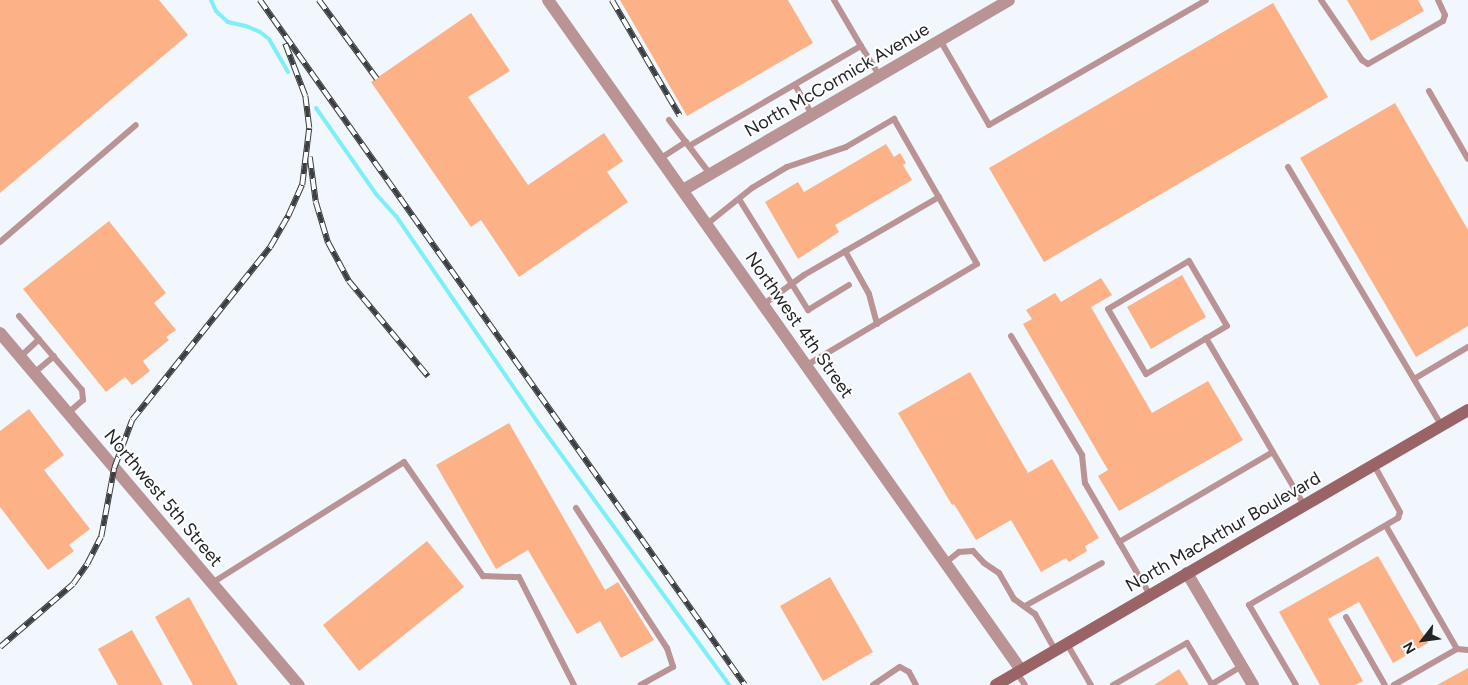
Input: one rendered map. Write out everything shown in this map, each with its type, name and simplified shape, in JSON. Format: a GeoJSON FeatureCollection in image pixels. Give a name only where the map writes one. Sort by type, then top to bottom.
{"type":"FeatureCollection","features":[{"type":"Feature","properties":{"kind":"main road","name":"North MacArthur Boulevard"},"geometry":{"type":"LineString","coordinates":[[996,685],[1468,410]]}},
{"type":"Feature","properties":{"kind":"street","name":"Northwest 4th Street"},"geometry":{"type":"LineString","coordinates":[[548,0],[807,365],[1019,672]]}},
{"type":"Feature","properties":{"kind":"street","name":"North McCormick Avenue"},"geometry":{"type":"LineString","coordinates":[[683,190],[1009,0]]}},
{"type":"Feature","properties":{"kind":"street","name":"Northwest 5th Street"},"geometry":{"type":"LineString","coordinates":[[0,334],[299,685]]}},
{"type":"Feature","properties":{"kind":"street"},"geometry":{"type":"LineString","coordinates":[[1186,574],[1253,685]]}},
{"type":"Feature","properties":{"kind":"lane"},"geometry":{"type":"LineString","coordinates":[[834,0],[879,75]]}},
{"type":"Feature","properties":{"kind":"lane"},"geometry":{"type":"LineString","coordinates":[[940,40],[989,124],[1206,0]]}},
{"type":"Feature","properties":{"kind":"lane"},"geometry":{"type":"LineString","coordinates":[[1321,0],[1362,60],[1368,64],[1443,21],[1445,15],[1438,0]]}},
{"type":"Feature","properties":{"kind":"lane"},"geometry":{"type":"LineString","coordinates":[[660,158],[795,85],[861,46]]}},
{"type":"Feature","properties":{"kind":"lane"},"geometry":{"type":"LineString","coordinates":[[795,85],[812,114]]}},
{"type":"Feature","properties":{"kind":"lane"},"geometry":{"type":"LineString","coordinates":[[1429,91],[1468,159]]}},
{"type":"Feature","properties":{"kind":"lane"},"geometry":{"type":"LineString","coordinates":[[707,224],[738,199],[787,167],[846,147],[894,119],[978,264],[807,365]]}},
{"type":"Feature","properties":{"kind":"lane"},"geometry":{"type":"LineString","coordinates":[[669,120],[710,174]]}},
{"type":"Feature","properties":{"kind":"lane"},"geometry":{"type":"LineString","coordinates":[[0,242],[136,125]]}},
{"type":"Feature","properties":{"kind":"lane"},"geometry":{"type":"LineString","coordinates":[[1288,167],[1441,425]]}},
{"type":"Feature","properties":{"kind":"lane"},"geometry":{"type":"LineString","coordinates":[[764,304],[791,284],[939,196]]}},
{"type":"Feature","properties":{"kind":"lane"},"geometry":{"type":"LineString","coordinates":[[738,199],[808,310],[850,285]]}},
{"type":"Feature","properties":{"kind":"lane"},"geometry":{"type":"LineString","coordinates":[[844,252],[869,294],[877,324]]}},
{"type":"Feature","properties":{"kind":"lane"},"geometry":{"type":"LineString","coordinates":[[1189,261],[1227,326],[1206,338],[1146,374],[1108,309],[1189,261]]}},
{"type":"Feature","properties":{"kind":"lane"},"geometry":{"type":"LineString","coordinates":[[19,316],[82,390],[83,400],[68,414]]}},
{"type":"Feature","properties":{"kind":"lane"},"geometry":{"type":"LineString","coordinates":[[1011,336],[1082,455],[1085,483],[1150,595]]}},
{"type":"Feature","properties":{"kind":"lane"},"geometry":{"type":"LineString","coordinates":[[1206,338],[1304,505]]}},
{"type":"Feature","properties":{"kind":"lane"},"geometry":{"type":"LineString","coordinates":[[20,357],[39,339]]}},
{"type":"Feature","properties":{"kind":"lane"},"geometry":{"type":"LineString","coordinates":[[1414,379],[1468,347]]}},
{"type":"Feature","properties":{"kind":"lane"},"geometry":{"type":"LineString","coordinates":[[34,373],[54,356]]}},
{"type":"Feature","properties":{"kind":"lane"},"geometry":{"type":"LineString","coordinates":[[1119,542],[1273,452]]}},
{"type":"Feature","properties":{"kind":"lane"},"geometry":{"type":"LineString","coordinates":[[212,583],[404,462],[483,576],[519,577],[574,685]]}},
{"type":"Feature","properties":{"kind":"lane"},"geometry":{"type":"LineString","coordinates":[[1296,685],[1249,605],[1398,518],[1400,512],[1374,464]]}},
{"type":"Feature","properties":{"kind":"lane"},"geometry":{"type":"LineString","coordinates":[[576,508],[666,648],[673,667],[641,685]]}},
{"type":"Feature","properties":{"kind":"lane"},"geometry":{"type":"LineString","coordinates":[[1386,526],[1457,649]]}},
{"type":"Feature","properties":{"kind":"lane"},"geometry":{"type":"LineString","coordinates":[[945,563],[959,552],[973,551],[984,563],[999,573],[1014,599],[1035,614],[1055,650]]}},
{"type":"Feature","properties":{"kind":"lane"},"geometry":{"type":"LineString","coordinates":[[1025,606],[1102,563]]}},
{"type":"Feature","properties":{"kind":"lane"},"geometry":{"type":"LineString","coordinates":[[1346,617],[1385,685]]}},
{"type":"Feature","properties":{"kind":"lane"},"geometry":{"type":"LineString","coordinates":[[1113,685],[1187,643],[1212,685],[1242,666]]}},
{"type":"Feature","properties":{"kind":"lane"},"geometry":{"type":"LineString","coordinates":[[1067,644],[1091,685]]}},
{"type":"Feature","properties":{"kind":"lane"},"geometry":{"type":"LineString","coordinates":[[1394,685],[1457,649],[1468,650]]}},
{"type":"Feature","properties":{"kind":"lane"},"geometry":{"type":"LineString","coordinates":[[872,685],[900,667],[909,672],[916,685]]}},
{"type":"Feature","properties":{"kind":"lane"},"geometry":{"type":"LineString","coordinates":[[1019,672],[1025,685]]}},
{"type":"Feature","properties":{"kind":"building"},"geometry":{"type":"Polygon","coordinates":[[[0,0],[159,0],[188,35],[0,193],[0,0]]]}},
{"type":"Feature","properties":{"kind":"building"},"geometry":{"type":"Polygon","coordinates":[[[620,0],[788,0],[813,43],[687,116],[620,0]]]}},
{"type":"Feature","properties":{"kind":"building"},"geometry":{"type":"Polygon","coordinates":[[[1347,0],[1418,0],[1424,11],[1371,41],[1347,0]]]}},
{"type":"Feature","properties":{"kind":"building"},"geometry":{"type":"Polygon","coordinates":[[[1273,3],[1328,97],[1044,262],[989,168],[1273,3]]]}},
{"type":"Feature","properties":{"kind":"building"},"geometry":{"type":"Polygon","coordinates":[[[471,13],[510,71],[468,97],[528,185],[604,133],[623,161],[607,172],[628,202],[519,277],[481,220],[471,227],[371,82],[471,13]]]}},
{"type":"Feature","properties":{"kind":"building"},"geometry":{"type":"Polygon","coordinates":[[[1395,103],[1468,230],[1468,326],[1416,357],[1300,158],[1395,103]]]}},
{"type":"Feature","properties":{"kind":"building"},"geometry":{"type":"Polygon","coordinates":[[[886,144],[894,157],[900,153],[906,163],[903,165],[912,180],[835,225],[839,232],[798,259],[765,202],[798,182],[804,192],[886,144]]]}},
{"type":"Feature","properties":{"kind":"building"},"geometry":{"type":"Polygon","coordinates":[[[109,221],[166,293],[154,303],[176,330],[166,337],[169,340],[143,361],[150,371],[132,385],[125,377],[106,392],[23,289],[109,221]]]}},
{"type":"Feature","properties":{"kind":"building"},"geometry":{"type":"Polygon","coordinates":[[[1182,275],[1206,317],[1151,349],[1127,307],[1182,275]]]}},
{"type":"Feature","properties":{"kind":"building"},"geometry":{"type":"Polygon","coordinates":[[[1101,278],[1112,295],[1091,307],[1152,413],[1208,381],[1243,440],[1119,511],[1098,476],[1108,470],[1023,324],[1032,319],[1026,310],[1055,293],[1061,302],[1101,278]]]}},
{"type":"Feature","properties":{"kind":"building"},"geometry":{"type":"Polygon","coordinates":[[[970,372],[1028,473],[1052,459],[1099,538],[1085,546],[1087,551],[1069,562],[1066,558],[1041,572],[1011,520],[976,540],[954,504],[952,505],[898,413],[970,372]]]}},
{"type":"Feature","properties":{"kind":"building"},"geometry":{"type":"Polygon","coordinates":[[[29,409],[64,455],[44,470],[90,529],[69,545],[74,551],[48,570],[0,507],[0,431],[29,409]]]}},
{"type":"Feature","properties":{"kind":"building"},"geometry":{"type":"Polygon","coordinates":[[[509,423],[605,590],[618,582],[654,640],[621,658],[600,621],[577,634],[528,550],[496,569],[436,465],[509,423]]]}},
{"type":"Feature","properties":{"kind":"building"},"geometry":{"type":"Polygon","coordinates":[[[427,541],[464,587],[359,671],[323,625],[427,541]]]}},
{"type":"Feature","properties":{"kind":"building"},"geometry":{"type":"Polygon","coordinates":[[[1378,556],[1428,643],[1393,663],[1359,602],[1328,619],[1363,681],[1355,685],[1320,685],[1279,612],[1378,556]]]}},
{"type":"Feature","properties":{"kind":"building"},"geometry":{"type":"Polygon","coordinates":[[[830,577],[873,652],[823,681],[780,606],[830,577]]]}},
{"type":"Feature","properties":{"kind":"building"},"geometry":{"type":"Polygon","coordinates":[[[189,597],[238,685],[193,685],[155,617],[189,597]]]}},
{"type":"Feature","properties":{"kind":"building"},"geometry":{"type":"Polygon","coordinates":[[[132,630],[163,685],[118,685],[98,649],[132,630]]]}},
{"type":"Feature","properties":{"kind":"building"},"geometry":{"type":"Polygon","coordinates":[[[1468,668],[1468,685],[1437,685],[1468,668]]]}},
{"type":"Feature","properties":{"kind":"building"},"geometry":{"type":"Polygon","coordinates":[[[1179,669],[1189,685],[1154,685],[1179,669]]]}},
{"type":"Feature","properties":{"kind":"waterway"},"geometry":{"type":"LineString","coordinates":[[211,0],[216,11],[228,22],[246,26],[260,32],[269,39],[288,72]]}},
{"type":"Feature","properties":{"kind":"waterway"},"geometry":{"type":"LineString","coordinates":[[316,108],[376,194],[396,216],[536,420],[729,685]]}},
{"type":"Feature","properties":{"kind":"railway"},"geometry":{"type":"LineString","coordinates":[[260,0],[745,685]]}},
{"type":"Feature","properties":{"kind":"railway"},"geometry":{"type":"LineString","coordinates":[[319,0],[377,79]]}},
{"type":"Feature","properties":{"kind":"railway"},"geometry":{"type":"LineString","coordinates":[[612,0],[680,116]]}},
{"type":"Feature","properties":{"kind":"railway"},"geometry":{"type":"LineString","coordinates":[[0,647],[73,584],[87,564],[101,537],[114,468],[132,420],[270,247],[288,216],[302,185],[309,128],[305,96],[285,44]]}},
{"type":"Feature","properties":{"kind":"railway"},"geometry":{"type":"LineString","coordinates":[[310,157],[316,202],[328,242],[349,281],[428,376]]}}]}
